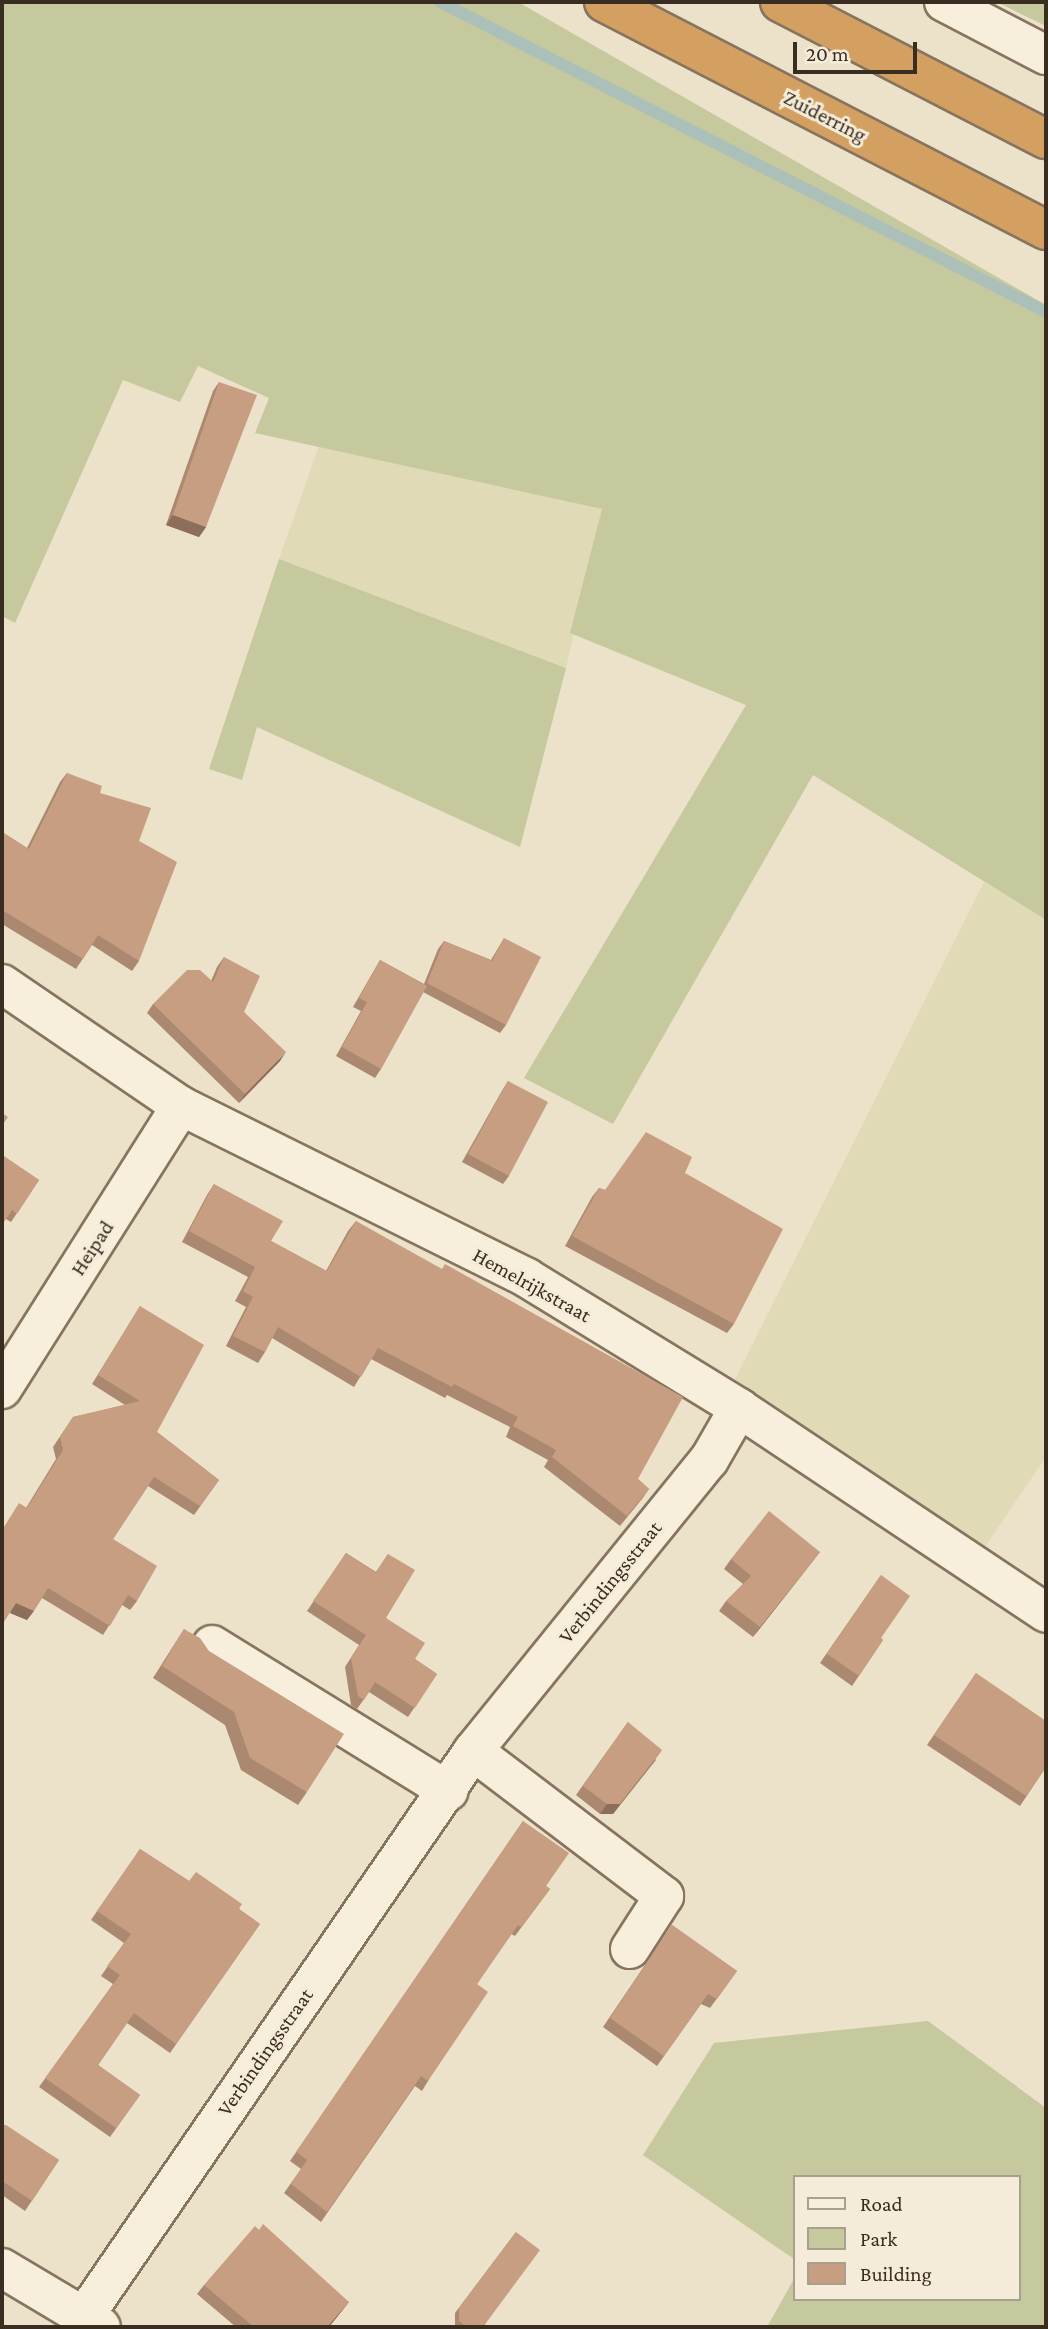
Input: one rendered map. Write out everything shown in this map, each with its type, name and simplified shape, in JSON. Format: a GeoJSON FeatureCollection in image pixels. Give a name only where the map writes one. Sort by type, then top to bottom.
{"type":"FeatureCollection","features":[{"type":"Feature","properties":{"kind":"highway","name":"Zuiderring"},"geometry":{"type":"LineString","coordinates":[[604,2],[1046,230]]}},
{"type":"Feature","properties":{"kind":"highway"},"geometry":{"type":"LineString","coordinates":[[780,2],[1046,139]]}},
{"type":"Feature","properties":{"kind":"street"},"geometry":{"type":"LineString","coordinates":[[944,2],[1046,55]]}},
{"type":"Feature","properties":{"kind":"street","name":"Hemelrijkstraat"},"geometry":{"type":"LineString","coordinates":[[2,984],[181,1106],[527,1278],[739,1408],[1046,1613]]}},
{"type":"Feature","properties":{"kind":"street","name":"Heipad"},"geometry":{"type":"LineString","coordinates":[[2,1389],[181,1106]]}},
{"type":"Feature","properties":{"kind":"street","name":"Verbindingsstraat"},"geometry":{"type":"LineString","coordinates":[[93,2321],[473,1751],[709,1460],[739,1408]]}},
{"type":"Feature","properties":{"kind":"street"},"geometry":{"type":"LineString","coordinates":[[212,1645],[448,1791]]}},
{"type":"Feature","properties":{"kind":"street"},"geometry":{"type":"LineString","coordinates":[[473,1751],[664,1896],[630,1949]]}},
{"type":"Feature","properties":{"kind":"street"},"geometry":{"type":"LineString","coordinates":[[2,2268],[93,2321]]}},
{"type":"Feature","properties":{"kind":"shaded area"},"geometry":{"type":"Polygon","coordinates":[[[319,446],[602,509],[566,668],[279,559],[319,446]]]}},
{"type":"Feature","properties":{"kind":"shaded area"},"geometry":{"type":"Polygon","coordinates":[[[984,882],[1046,920],[1046,1457],[985,1547],[735,1379],[984,882]]]}},
{"type":"Feature","properties":{"kind":"green space"},"geometry":{"type":"Polygon","coordinates":[[[2,2],[518,2],[1046,305],[1046,920],[813,775],[613,1124],[524,1078],[746,705],[570,633],[602,509],[255,433],[269,398],[198,366],[180,402],[123,380],[15,623],[2,616],[2,2]]]}},
{"type":"Feature","properties":{"kind":"green space"},"geometry":{"type":"Polygon","coordinates":[[[997,2],[1046,2],[1046,26],[1017,12],[997,2]]]}},
{"type":"Feature","properties":{"kind":"green space"},"geometry":{"type":"Polygon","coordinates":[[[279,559],[566,668],[520,847],[257,727],[242,780],[209,769],[279,559]]]}},
{"type":"Feature","properties":{"kind":"green space"},"geometry":{"type":"Polygon","coordinates":[[[928,2021],[1046,2108],[1046,2327],[767,2327],[792,2283],[792,2301],[1020,2301],[1020,2175],[792,2175],[792,2258],[643,2155],[714,2043],[928,2021]]]}},
{"type":"Feature","properties":{"kind":"building"},"geometry":{"type":"Polygon","coordinates":[[[219,382],[257,395],[206,527],[173,515],[219,382]]]}},
{"type":"Feature","properties":{"kind":"building"},"geometry":{"type":"Polygon","coordinates":[[[67,773],[102,786],[100,793],[151,808],[139,841],[177,862],[139,961],[98,935],[83,959],[2,910],[2,832],[29,849],[67,773]]]}},
{"type":"Feature","properties":{"kind":"building"},"geometry":{"type":"Polygon","coordinates":[[[504,938],[541,957],[506,1025],[427,983],[444,941],[492,961],[504,938]]]}},
{"type":"Feature","properties":{"kind":"building"},"geometry":{"type":"Polygon","coordinates":[[[224,957],[260,976],[244,1012],[286,1052],[245,1094],[153,1004],[187,970],[200,970],[213,982],[224,957]]]}},
{"type":"Feature","properties":{"kind":"building"},"geometry":{"type":"Polygon","coordinates":[[[380,960],[427,986],[381,1069],[342,1047],[367,1002],[359,998],[380,960]]]}},
{"type":"Feature","properties":{"kind":"building"},"geometry":{"type":"Polygon","coordinates":[[[508,1081],[548,1102],[509,1176],[468,1154],[508,1081]]]}},
{"type":"Feature","properties":{"kind":"building"},"geometry":{"type":"Polygon","coordinates":[[[2,1113],[8,1117],[2,1126],[2,1113]]]}},
{"type":"Feature","properties":{"kind":"building"},"geometry":{"type":"Polygon","coordinates":[[[646,1132],[692,1157],[685,1173],[783,1229],[734,1324],[572,1236],[599,1188],[605,1190],[646,1132]]]}},
{"type":"Feature","properties":{"kind":"building"},"geometry":{"type":"Polygon","coordinates":[[[2,1155],[39,1180],[17,1214],[12,1210],[2,1225],[2,1155]]]}},
{"type":"Feature","properties":{"kind":"building"},"geometry":{"type":"Polygon","coordinates":[[[214,1184],[283,1221],[271,1241],[327,1271],[356,1221],[442,1269],[445,1264],[683,1397],[638,1479],[649,1489],[627,1516],[552,1457],[556,1450],[513,1426],[518,1417],[454,1384],[452,1387],[378,1348],[361,1377],[278,1327],[265,1352],[233,1336],[253,1297],[243,1291],[255,1267],[189,1231],[214,1184]]]}},
{"type":"Feature","properties":{"kind":"building"},"geometry":{"type":"Polygon","coordinates":[[[140,1306],[204,1345],[157,1432],[219,1480],[200,1506],[154,1477],[113,1539],[157,1566],[137,1601],[128,1595],[110,1626],[48,1588],[34,1611],[16,1603],[2,1625],[2,1530],[19,1503],[27,1508],[63,1450],[60,1437],[73,1417],[140,1401],[98,1375],[140,1306]]]}},
{"type":"Feature","properties":{"kind":"building"},"geometry":{"type":"Polygon","coordinates":[[[769,1511],[820,1552],[760,1627],[726,1601],[751,1576],[731,1559],[769,1511]]]}},
{"type":"Feature","properties":{"kind":"building"},"geometry":{"type":"Polygon","coordinates":[[[346,1553],[376,1573],[388,1554],[415,1570],[386,1618],[425,1643],[415,1659],[437,1674],[415,1708],[375,1682],[364,1700],[358,1696],[351,1658],[366,1635],[313,1601],[346,1553]]]}},
{"type":"Feature","properties":{"kind":"building"},"geometry":{"type":"Polygon","coordinates":[[[881,1575],[910,1596],[859,1676],[827,1654],[881,1575]]]}},
{"type":"Feature","properties":{"kind":"building"},"geometry":{"type":"Polygon","coordinates":[[[184,1629],[200,1638],[209,1651],[344,1734],[307,1792],[250,1758],[234,1712],[162,1666],[184,1629]]]}},
{"type":"Feature","properties":{"kind":"building"},"geometry":{"type":"Polygon","coordinates":[[[976,1673],[1046,1721],[1046,1767],[1026,1796],[934,1735],[976,1673]]]}},
{"type":"Feature","properties":{"kind":"building"},"geometry":{"type":"Polygon","coordinates":[[[628,1722],[662,1750],[620,1804],[607,1804],[583,1786],[628,1722]]]}},
{"type":"Feature","properties":{"kind":"building"},"geometry":{"type":"Polygon","coordinates":[[[523,1821],[569,1853],[546,1886],[550,1889],[521,1927],[518,1925],[477,1984],[488,1992],[428,2081],[421,2076],[327,2212],[291,2184],[307,2160],[296,2152],[523,1821]]]}},
{"type":"Feature","properties":{"kind":"building"},"geometry":{"type":"Polygon","coordinates":[[[140,1849],[189,1881],[196,1872],[242,1904],[239,1909],[260,1924],[176,2044],[134,2013],[98,2065],[140,2095],[116,2128],[45,2078],[120,1975],[107,1966],[131,1934],[97,1911],[140,1849]]]}},
{"type":"Feature","properties":{"kind":"building"},"geometry":{"type":"Polygon","coordinates":[[[672,1925],[737,1971],[717,1999],[708,1994],[664,2056],[610,2018],[672,1925]]]}},
{"type":"Feature","properties":{"kind":"building"},"geometry":{"type":"Polygon","coordinates":[[[2,2125],[59,2160],[32,2201],[2,2181],[2,2125]]]}},
{"type":"Feature","properties":{"kind":"building"},"geometry":{"type":"Polygon","coordinates":[[[263,2224],[349,2302],[327,2327],[254,2327],[204,2285],[255,2226],[259,2230],[263,2224]]]}},
{"type":"Feature","properties":{"kind":"building"},"geometry":{"type":"Polygon","coordinates":[[[516,2232],[540,2250],[483,2327],[467,2327],[459,2321],[459,2308],[516,2232]]]}},
{"type":"Feature","properties":{"kind":"waterway"},"geometry":{"type":"LineString","coordinates":[[440,2],[1046,312]]}}]}
